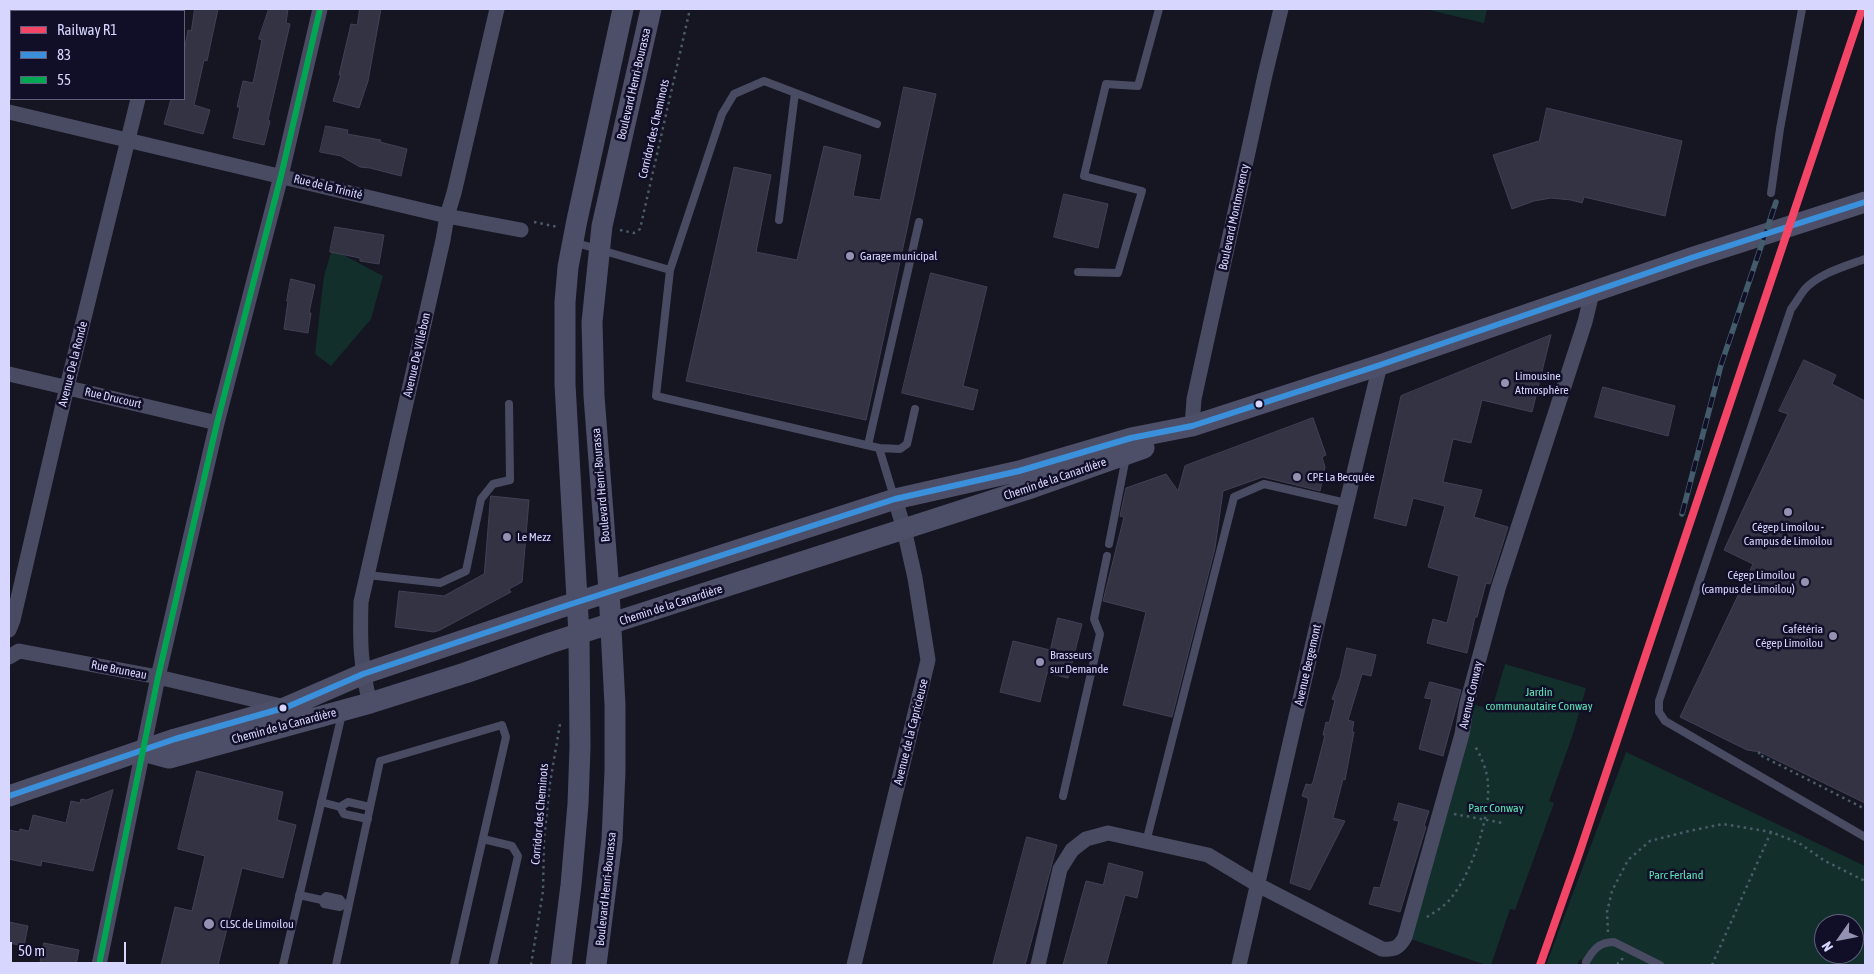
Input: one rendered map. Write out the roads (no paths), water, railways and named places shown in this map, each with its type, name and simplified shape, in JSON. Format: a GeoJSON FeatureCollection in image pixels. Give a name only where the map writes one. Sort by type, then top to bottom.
{"type":"FeatureCollection","features":[{"type":"Feature","properties":{"kind":"main road"},"geometry":{"type":"LineString","coordinates":[[561,965],[571,886],[578,804],[579,635],[565,384],[566,235],[623,9]]}},
{"type":"Feature","properties":{"kind":"main road","name":"Boulevard Henri-Bourassa"},"geometry":{"type":"LineString","coordinates":[[596,965],[612,840],[615,781],[609,592],[592,362],[594,288],[602,226],[651,9]]}},
{"type":"Feature","properties":{"kind":"main road","name":"Chemin de la Canardière"},"geometry":{"type":"LineString","coordinates":[[143,751],[169,758],[370,702],[1127,455],[1192,426],[1865,202]]}},
{"type":"Feature","properties":{"kind":"main road","name":"Chemin de la Canardière"},"geometry":{"type":"LineString","coordinates":[[9,796],[175,739],[286,707],[363,674],[576,602],[894,499],[1019,472],[1131,438],[1192,426]]}},
{"type":"Feature","properties":{"kind":"street"},"geometry":{"type":"LineString","coordinates":[[99,965],[158,677],[217,423],[281,176],[320,9]]}},
{"type":"Feature","properties":{"kind":"street","name":"Avenue De Villebon"},"geometry":{"type":"LineString","coordinates":[[370,702],[363,674],[360,640],[361,602],[441,250],[447,216],[454,194],[497,9]]}},
{"type":"Feature","properties":{"kind":"street","name":"Boulevard Montmorency"},"geometry":{"type":"LineString","coordinates":[[1192,426],[1194,399],[1265,75],[1282,9]]}},
{"type":"Feature","properties":{"kind":"street","name":"Avenue De la Ronde"},"geometry":{"type":"LineString","coordinates":[[9,630],[13,620],[67,387],[138,100]]}},
{"type":"Feature","properties":{"kind":"street","name":"Rue de la Trinité"},"geometry":{"type":"LineString","coordinates":[[9,112],[447,216],[521,230]]}},
{"type":"Feature","properties":{"kind":"street","name":"Avenue Conway"},"geometry":{"type":"LineString","coordinates":[[1258,885],[1382,949],[1393,950],[1401,946],[1462,734],[1467,702],[1498,589],[1585,322],[1592,293]]}},
{"type":"Feature","properties":{"kind":"street","name":"Avenue Bergemont"},"geometry":{"type":"LineString","coordinates":[[1239,965],[1315,634],[1380,365]]}},
{"type":"Feature","properties":{"kind":"street","name":"Rue Drucourt"},"geometry":{"type":"LineString","coordinates":[[9,374],[217,423]]}},
{"type":"Feature","properties":{"kind":"street","name":"Avenue de la Capricieuse"},"geometry":{"type":"LineString","coordinates":[[854,965],[928,660],[915,578],[904,529],[894,499]]}},
{"type":"Feature","properties":{"kind":"street","name":"Rue Bruneau"},"geometry":{"type":"LineString","coordinates":[[10,656],[19,651],[158,677],[286,707]]}},
{"type":"Feature","properties":{"kind":"street"},"geometry":{"type":"LineString","coordinates":[[1038,965],[1060,869],[1072,850],[1086,839],[1108,834],[1208,855],[1258,885]]}},
{"type":"Feature","properties":{"kind":"lane"},"geometry":{"type":"LineString","coordinates":[[1078,272],[1118,273],[1142,191],[1084,176],[1106,84],[1138,86],[1159,9]]}},
{"type":"Feature","properties":{"kind":"lane"},"geometry":{"type":"LineString","coordinates":[[1771,193],[1780,129],[1802,9]]}},
{"type":"Feature","properties":{"kind":"lane"},"geometry":{"type":"LineString","coordinates":[[877,124],[764,82],[734,94],[722,114],[670,270],[656,396],[879,448],[900,449],[908,444],[915,409]]}},
{"type":"Feature","properties":{"kind":"lane"},"geometry":{"type":"LineString","coordinates":[[779,220],[795,93]]}},
{"type":"Feature","properties":{"kind":"lane"},"geometry":{"type":"LineString","coordinates":[[868,445],[919,222]]}},
{"type":"Feature","properties":{"kind":"lane"},"geometry":{"type":"LineString","coordinates":[[566,235],[599,250],[670,270]]}},
{"type":"Feature","properties":{"kind":"lane"},"geometry":{"type":"LineString","coordinates":[[1865,259],[1841,267],[1806,288],[1791,309],[1659,701],[1659,712],[1665,721],[1865,837]]}},
{"type":"Feature","properties":{"kind":"lane"},"geometry":{"type":"LineString","coordinates":[[367,575],[440,583],[466,571],[481,499],[493,484],[510,480],[509,404]]}},
{"type":"Feature","properties":{"kind":"lane"},"geometry":{"type":"LineString","coordinates":[[879,448],[894,499]]}},
{"type":"Feature","properties":{"kind":"lane"},"geometry":{"type":"LineString","coordinates":[[1109,544],[1127,455]]}},
{"type":"Feature","properties":{"kind":"lane"},"geometry":{"type":"LineString","coordinates":[[1146,842],[1234,497],[1264,484],[1346,503]]}},
{"type":"Feature","properties":{"kind":"lane"},"geometry":{"type":"LineString","coordinates":[[1063,796],[1100,634],[1094,618],[1107,556]]}},
{"type":"Feature","properties":{"kind":"lane"},"geometry":{"type":"LineString","coordinates":[[283,965],[342,710]]}},
{"type":"Feature","properties":{"kind":"lane"},"geometry":{"type":"LineString","coordinates":[[336,965],[347,904],[380,761],[502,725],[506,737],[454,965]]}},
{"type":"Feature","properties":{"kind":"lane"},"geometry":{"type":"LineString","coordinates":[[321,802],[340,807],[344,814],[368,819]]}},
{"type":"Feature","properties":{"kind":"lane"},"geometry":{"type":"LineString","coordinates":[[340,807],[348,802],[370,807]]}},
{"type":"Feature","properties":{"kind":"lane"},"geometry":{"type":"LineString","coordinates":[[483,839],[512,846],[518,856],[493,965]]}},
{"type":"Feature","properties":{"kind":"lane"},"geometry":{"type":"LineString","coordinates":[[299,894],[322,900],[324,904],[340,907],[347,904]]}},
{"type":"Feature","properties":{"kind":"lane"},"geometry":{"type":"LineString","coordinates":[[1586,962],[1594,948],[1606,942],[1614,942],[1660,965]]}},
{"type":"Feature","properties":{"kind":"railway"},"geometry":{"type":"LineString","coordinates":[[1682,514],[1721,365],[1776,202]]}},
{"type":"Feature","properties":{"kind":"rail line","name":"R1"},"geometry":{"type":"LineString","coordinates":[[1540,965],[1579,854],[1862,9]]}},
{"type":"Feature","properties":{"kind":"place","name":"Garage municipal"},"geometry":{"type":"Point","coordinates":[850,256]}},
{"type":"Feature","properties":{"kind":"place","name":"Limousine Atmosphère"},"geometry":{"type":"Point","coordinates":[1505,383]}},
{"type":"Feature","properties":{"kind":"place","name":"CPE La Becquée"},"geometry":{"type":"Point","coordinates":[1297,477]}},
{"type":"Feature","properties":{"kind":"place","name":"Cégep Limoilou - Campus de Limoilou"},"geometry":{"type":"Point","coordinates":[1788,512]}},
{"type":"Feature","properties":{"kind":"place","name":"Le Mezz"},"geometry":{"type":"Point","coordinates":[507,537]}},
{"type":"Feature","properties":{"kind":"place","name":"Cégep Limoilou (campus de Limoilou)"},"geometry":{"type":"Point","coordinates":[1805,582]}},
{"type":"Feature","properties":{"kind":"place","name":"Cafétéria Cégep Limoilou"},"geometry":{"type":"Point","coordinates":[1833,636]}},
{"type":"Feature","properties":{"kind":"place","name":"Brasseurs sur Demande"},"geometry":{"type":"Point","coordinates":[1040,662]}},
{"type":"Feature","properties":{"kind":"place","name":"CLSC de Limoilou"},"geometry":{"type":"Point","coordinates":[209,924]}},
{"type":"Feature","properties":{"kind":"park label","name":"Jardin communautaire Conway"},"geometry":{"type":"Point","coordinates":[1539,699]}},
{"type":"Feature","properties":{"kind":"park label","name":"Parc Conway"},"geometry":{"type":"Point","coordinates":[1496,808]}},
{"type":"Feature","properties":{"kind":"park label","name":"Parc Ferland"},"geometry":{"type":"Point","coordinates":[1676,875]}}]}
